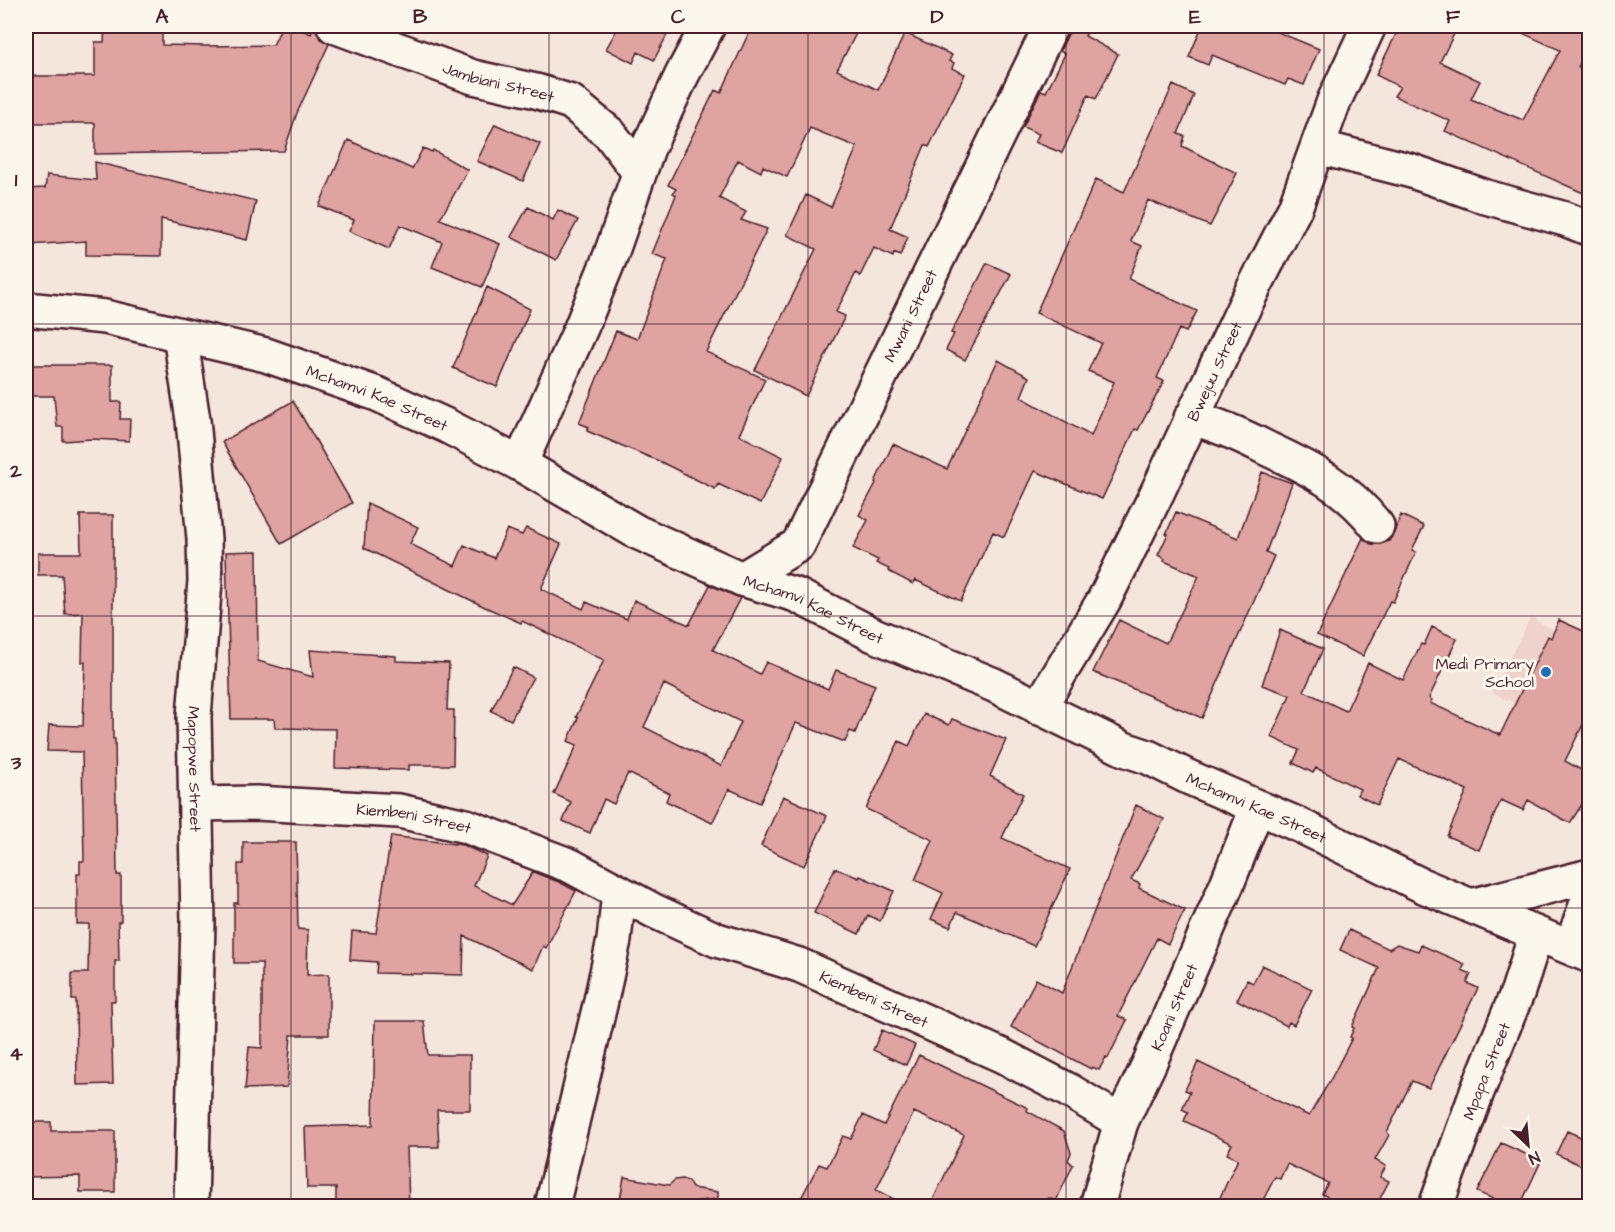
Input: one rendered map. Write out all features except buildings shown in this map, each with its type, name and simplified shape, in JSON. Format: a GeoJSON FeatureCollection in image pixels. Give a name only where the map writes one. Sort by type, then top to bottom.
{"type":"FeatureCollection","features":[{"type":"Feature","properties":{"kind":"street","name":"Jambiani Street"},"geometry":{"type":"LineString","coordinates":[[334,26],[473,77],[536,91],[571,102],[610,134],[639,172]]}},
{"type":"Feature","properties":{"kind":"street"},"geometry":{"type":"LineString","coordinates":[[520,464],[610,257],[648,148],[708,26]]}},
{"type":"Feature","properties":{"kind":"street","name":"Mwani Street"},"geometry":{"type":"LineString","coordinates":[[742,579],[798,545],[1051,26]]}},
{"type":"Feature","properties":{"kind":"street","name":"Bwejuu Street"},"geometry":{"type":"LineString","coordinates":[[1039,708],[1104,600],[1245,305],[1295,208],[1334,101],[1369,26]]}},
{"type":"Feature","properties":{"kind":"street"},"geometry":{"type":"LineString","coordinates":[[1318,147],[1412,171],[1486,197],[1590,228]]}},
{"type":"Feature","properties":{"kind":"street","name":"Mchamvi Kae Street"},"geometry":{"type":"LineString","coordinates":[[26,309],[105,317],[266,355],[377,394],[447,426],[520,464],[637,532],[742,579],[796,595],[874,635],[994,685],[1124,749],[1148,757],[1471,906],[1580,952]]}},
{"type":"Feature","properties":{"kind":"street","name":"Mapopwe Street"},"geometry":{"type":"LineString","coordinates":[[180,335],[193,420],[204,539],[205,581],[194,716],[198,922],[191,1206]]}},
{"type":"Feature","properties":{"kind":"street"},"geometry":{"type":"LineString","coordinates":[[1191,418],[1242,435],[1310,468],[1345,493],[1377,526]]}},
{"type":"Feature","properties":{"kind":"street","name":"Kiembeni Street"},"geometry":{"type":"LineString","coordinates":[[196,804],[256,803],[399,811],[466,826],[571,866],[654,911],[717,940],[799,965],[1003,1056],[1068,1090],[1121,1122]]}},
{"type":"Feature","properties":{"kind":"street","name":"Koani Street"},"geometry":{"type":"LineString","coordinates":[[1097,1206],[1121,1122],[1149,1064],[1257,808]]}},
{"type":"Feature","properties":{"kind":"street"},"geometry":{"type":"LineString","coordinates":[[1471,906],[1590,876]]}},
{"type":"Feature","properties":{"kind":"street"},"geometry":{"type":"LineString","coordinates":[[552,1206],[614,940],[619,892]]}},
{"type":"Feature","properties":{"kind":"street"},"geometry":{"type":"LineString","coordinates":[[1580,952],[1590,895]]}},
{"type":"Feature","properties":{"kind":"street","name":"Mpapa Street"},"geometry":{"type":"LineString","coordinates":[[1436,1206],[1477,1092],[1518,991],[1536,934]]}},
{"type":"Feature","properties":{"kind":"shaded area","name":"Medi Primary School"},"geometry":{"type":"Polygon","coordinates":[[[1531,617],[1589,652],[1589,741],[1492,692],[1531,617]]]}},
{"type":"Feature","properties":{"kind":"place","name":"Medi Primary School"},"geometry":{"type":"Point","coordinates":[1546,672]}}]}
